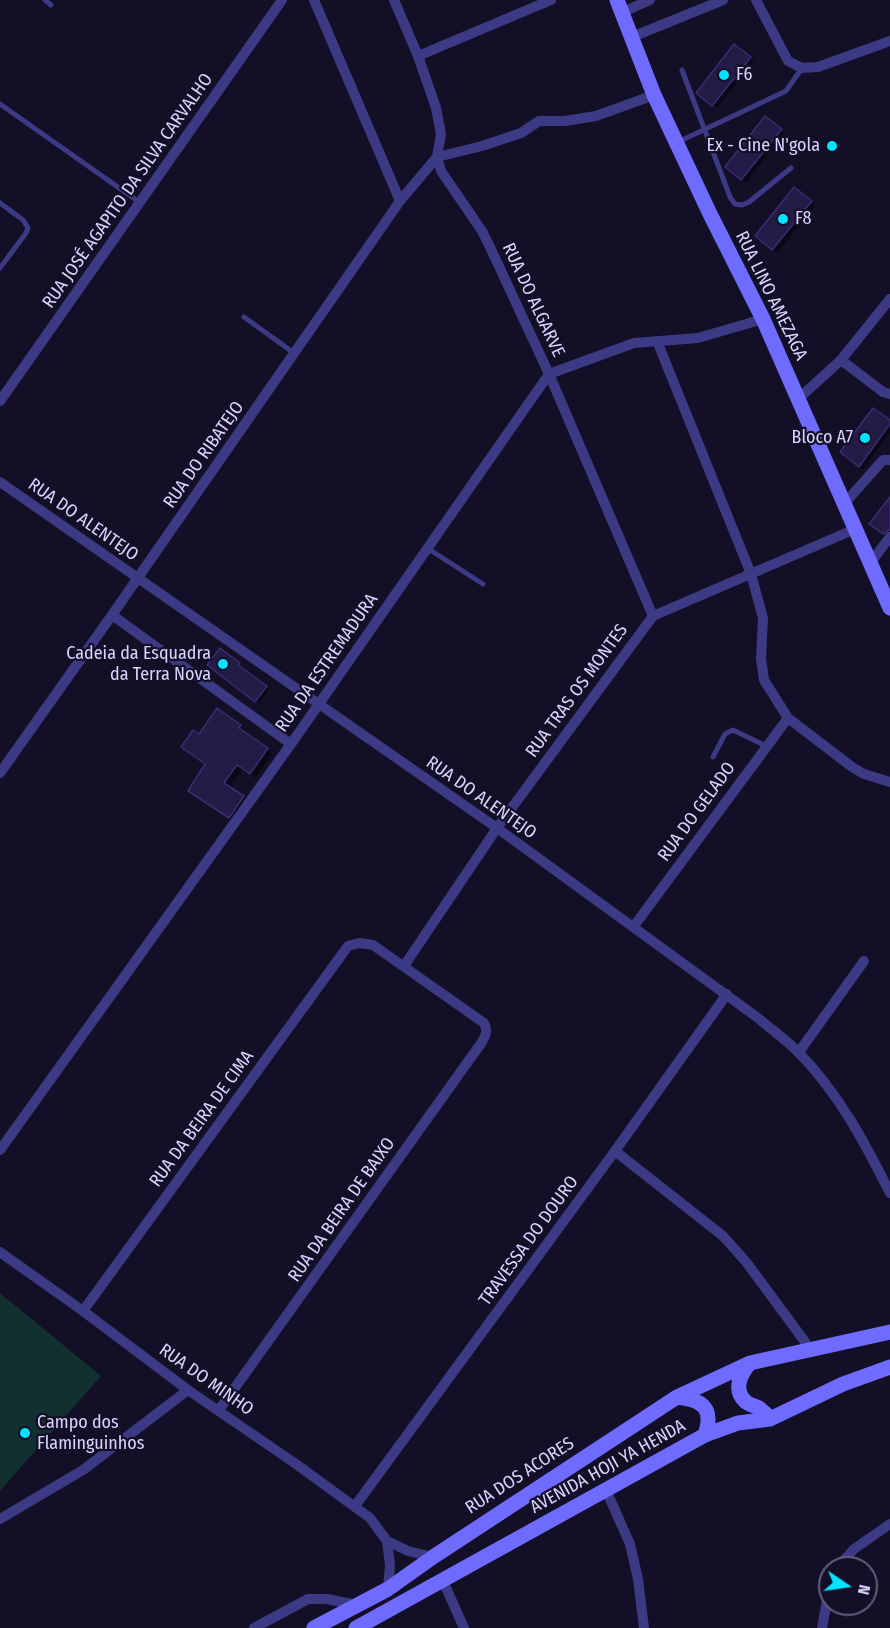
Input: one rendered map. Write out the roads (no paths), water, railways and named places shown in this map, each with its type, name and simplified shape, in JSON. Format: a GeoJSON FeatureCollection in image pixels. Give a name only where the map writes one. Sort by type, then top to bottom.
{"type":"FeatureCollection","features":[{"type":"Feature","properties":{"kind":"main road","name":"RUA LINO AMEZAGA"},"geometry":{"type":"LineString","coordinates":[[620,6],[654,95],[763,319],[890,608]]}},
{"type":"Feature","properties":{"kind":"main road"},"geometry":{"type":"LineString","coordinates":[[770,1419],[759,1408],[744,1401],[740,1393],[741,1372],[750,1363],[890,1332]]}},
{"type":"Feature","properties":{"kind":"main road","name":"RUA DOS ACORES"},"geometry":{"type":"LineString","coordinates":[[314,1628],[388,1589],[677,1397],[750,1363]]}},
{"type":"Feature","properties":{"kind":"main road","name":"AVENIDA HOJI YA HENDA"},"geometry":{"type":"LineString","coordinates":[[356,1628],[705,1435],[738,1423],[770,1419],[843,1384],[890,1367]]}},
{"type":"Feature","properties":{"kind":"main road"},"geometry":{"type":"LineString","coordinates":[[677,1397],[695,1399],[704,1406],[709,1422],[705,1435]]}},
{"type":"Feature","properties":{"kind":"street","name":"RUA JOSÉ AGAPITO DA SILVA CARVALHO"},"geometry":{"type":"LineString","coordinates":[[0,401],[282,0]]}},
{"type":"Feature","properties":{"kind":"street"},"geometry":{"type":"LineString","coordinates":[[314,0],[400,201]]}},
{"type":"Feature","properties":{"kind":"street"},"geometry":{"type":"LineString","coordinates":[[394,0],[418,56],[440,124],[440,144],[437,157],[521,133],[538,121],[565,121],[596,116],[654,95]]}},
{"type":"Feature","properties":{"kind":"street"},"geometry":{"type":"LineString","coordinates":[[418,56],[551,0]]}},
{"type":"Feature","properties":{"kind":"street"},"geometry":{"type":"LineString","coordinates":[[620,6],[651,0]]}},
{"type":"Feature","properties":{"kind":"street"},"geometry":{"type":"LineString","coordinates":[[632,37],[723,0]]}},
{"type":"Feature","properties":{"kind":"street"},"geometry":{"type":"LineString","coordinates":[[756,0],[788,61],[802,68],[818,67],[890,41]]}},
{"type":"Feature","properties":{"kind":"street","name":"RUA DO RIBATEJO"},"geometry":{"type":"LineString","coordinates":[[0,774],[400,201],[437,157]]}},
{"type":"Feature","properties":{"kind":"street","name":"RUA DO ALGARVE"},"geometry":{"type":"LineString","coordinates":[[437,157],[445,177],[482,231],[549,374],[653,616]]}},
{"type":"Feature","properties":{"kind":"street"},"geometry":{"type":"LineString","coordinates":[[798,399],[841,360],[890,299]]}},
{"type":"Feature","properties":{"kind":"street"},"geometry":{"type":"LineString","coordinates":[[549,374],[634,343],[672,342],[698,338],[763,319]]}},
{"type":"Feature","properties":{"kind":"street"},"geometry":{"type":"LineString","coordinates":[[657,341],[751,574],[763,618],[761,659],[764,680],[788,718],[852,767],[864,774],[890,782]]}},
{"type":"Feature","properties":{"kind":"street"},"geometry":{"type":"LineString","coordinates":[[841,360],[883,392],[890,394]]}},
{"type":"Feature","properties":{"kind":"street","name":"RUA DA ESTREMADURA"},"geometry":{"type":"LineString","coordinates":[[0,1150],[291,744],[549,374]]}},
{"type":"Feature","properties":{"kind":"street"},"geometry":{"type":"LineString","coordinates":[[844,504],[883,460],[890,460]]}},
{"type":"Feature","properties":{"kind":"street","name":"RUA DO ALENTEJO"},"geometry":{"type":"LineString","coordinates":[[0,482],[497,828],[727,993],[799,1052],[818,1073],[864,1142],[890,1193]]}},
{"type":"Feature","properties":{"kind":"street","name":"RUA TRAS OS MONTES"},"geometry":{"type":"LineString","coordinates":[[404,966],[497,828],[653,616],[855,529]]}},
{"type":"Feature","properties":{"kind":"street"},"geometry":{"type":"LineString","coordinates":[[871,562],[890,537]]}},
{"type":"Feature","properties":{"kind":"street"},"geometry":{"type":"LineString","coordinates":[[112,615],[291,744]]}},
{"type":"Feature","properties":{"kind":"street","name":"RUA DO GELADO"},"geometry":{"type":"LineString","coordinates":[[634,926],[788,718]]}},
{"type":"Feature","properties":{"kind":"street","name":"RUA DA BEIRA DE CIMA"},"geometry":{"type":"LineString","coordinates":[[83,1311],[348,946],[359,942],[372,945],[404,966]]}},
{"type":"Feature","properties":{"kind":"street"},"geometry":{"type":"LineString","coordinates":[[799,1052],[864,962]]}},
{"type":"Feature","properties":{"kind":"street","name":"RUA DA BEIRA DE BAIXO"},"geometry":{"type":"LineString","coordinates":[[219,1410],[482,1042],[487,1028],[484,1023],[404,966]]}},
{"type":"Feature","properties":{"kind":"street","name":"TRAVESSA DO DOURO"},"geometry":{"type":"LineString","coordinates":[[355,1506],[615,1151],[727,993]]}},
{"type":"Feature","properties":{"kind":"street"},"geometry":{"type":"LineString","coordinates":[[615,1151],[723,1236],[747,1263],[811,1350]]}},
{"type":"Feature","properties":{"kind":"street","name":"RUA DO MINHO"},"geometry":{"type":"LineString","coordinates":[[0,1252],[188,1390],[355,1506],[378,1527],[387,1541],[408,1551],[433,1557]]}},
{"type":"Feature","properties":{"kind":"street"},"geometry":{"type":"LineString","coordinates":[[0,1519],[83,1470],[188,1390]]}},
{"type":"Feature","properties":{"kind":"street"},"geometry":{"type":"LineString","coordinates":[[606,1490],[630,1544],[638,1579],[644,1628]]}},
{"type":"Feature","properties":{"kind":"street"},"geometry":{"type":"LineString","coordinates":[[848,1556],[854,1549],[890,1524]]}},
{"type":"Feature","properties":{"kind":"street"},"geometry":{"type":"LineString","coordinates":[[387,1541],[390,1565],[388,1589]]}},
{"type":"Feature","properties":{"kind":"street"},"geometry":{"type":"LineString","coordinates":[[443,1581],[464,1628]]}},
{"type":"Feature","properties":{"kind":"street"},"geometry":{"type":"LineString","coordinates":[[254,1628],[308,1599],[327,1599],[358,1605]]}},
{"type":"Feature","properties":{"kind":"lane"},"geometry":{"type":"LineString","coordinates":[[45,0],[51,4]]}},
{"type":"Feature","properties":{"kind":"lane"},"geometry":{"type":"LineString","coordinates":[[676,143],[786,91],[802,68]]}},
{"type":"Feature","properties":{"kind":"lane"},"geometry":{"type":"LineString","coordinates":[[682,70],[703,130],[730,197],[735,204],[742,205],[749,202],[790,168]]}},
{"type":"Feature","properties":{"kind":"lane"},"geometry":{"type":"LineString","coordinates":[[0,104],[141,203]]}},
{"type":"Feature","properties":{"kind":"lane"},"geometry":{"type":"LineString","coordinates":[[0,203],[23,220],[28,228],[0,268]]}},
{"type":"Feature","properties":{"kind":"lane"},"geometry":{"type":"LineString","coordinates":[[244,317],[294,353]]}},
{"type":"Feature","properties":{"kind":"lane"},"geometry":{"type":"LineString","coordinates":[[427,548],[483,584]]}},
{"type":"Feature","properties":{"kind":"lane"},"geometry":{"type":"LineString","coordinates":[[713,757],[725,734],[733,730],[766,746]]}},
{"type":"Feature","properties":{"kind":"place","name":"F6"},"geometry":{"type":"Point","coordinates":[724,75]}},
{"type":"Feature","properties":{"kind":"place","name":"Ex - Cine N'gola"},"geometry":{"type":"Point","coordinates":[832,146]}},
{"type":"Feature","properties":{"kind":"place","name":"F8"},"geometry":{"type":"Point","coordinates":[783,219]}},
{"type":"Feature","properties":{"kind":"place","name":"Bloco A7"},"geometry":{"type":"Point","coordinates":[865,438]}},
{"type":"Feature","properties":{"kind":"place","name":"Cadeia da Esquadra da Terra Nova"},"geometry":{"type":"Point","coordinates":[223,664]}},
{"type":"Feature","properties":{"kind":"place","name":"Campo dos Flaminguinhos"},"geometry":{"type":"Point","coordinates":[25,1433]}}]}
